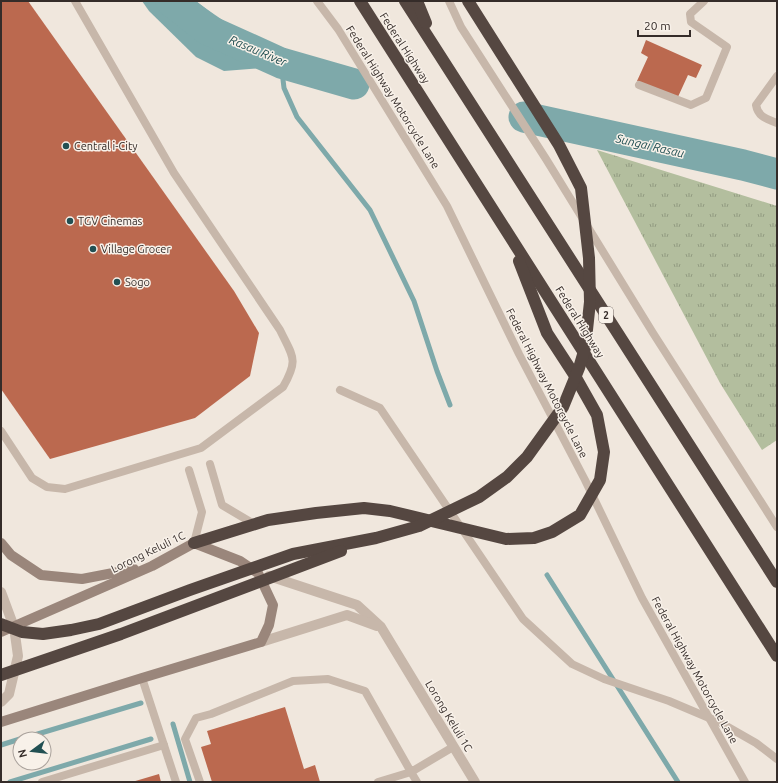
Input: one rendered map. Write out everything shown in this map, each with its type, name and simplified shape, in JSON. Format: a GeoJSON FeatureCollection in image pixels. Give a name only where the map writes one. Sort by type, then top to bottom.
{"type":"FeatureCollection","features":[{"type":"Feature","properties":{"kind":"highway","name":"Federal Highway"},"geometry":{"type":"LineString","coordinates":[[360,1],[777,656]]}},
{"type":"Feature","properties":{"kind":"highway","name":"2"},"geometry":{"type":"LineString","coordinates":[[405,1],[777,582]]}},
{"type":"Feature","properties":{"kind":"highway"},"geometry":{"type":"LineString","coordinates":[[417,1],[434,47]]}},
{"type":"Feature","properties":{"kind":"highway"},"geometry":{"type":"LineString","coordinates":[[1,624],[22,632],[43,634],[99,624],[293,554],[376,538],[419,526],[479,497],[507,477],[527,456],[563,407],[579,368],[588,335],[590,302],[589,258],[581,188],[559,145],[468,1]]}},
{"type":"Feature","properties":{"kind":"highway"},"geometry":{"type":"LineString","coordinates":[[194,543],[268,520],[364,508],[390,511],[506,540],[534,538],[552,532],[580,514],[600,480],[604,452],[597,415],[575,376],[547,333],[509,235]]}},
{"type":"Feature","properties":{"kind":"highway"},"geometry":{"type":"LineString","coordinates":[[1,675],[121,634],[376,538]]}},
{"type":"Feature","properties":{"kind":"street"},"geometry":{"type":"LineString","coordinates":[[1,543],[11,556],[41,575],[82,579],[152,566]]}},
{"type":"Feature","properties":{"kind":"street","name":"Lorong Keluli 1C"},"geometry":{"type":"LineString","coordinates":[[1,632],[152,566],[194,543],[240,560],[258,573],[357,605],[380,627],[475,782]]}},
{"type":"Feature","properties":{"kind":"street","name":"Lorong Keluli 1C"},"geometry":{"type":"LineString","coordinates":[[258,573],[273,605],[269,625],[261,642]]}},
{"type":"Feature","properties":{"kind":"street"},"geometry":{"type":"LineString","coordinates":[[1,592],[14,627],[18,656],[9,694],[1,702]]}},
{"type":"Feature","properties":{"kind":"street"},"geometry":{"type":"LineString","coordinates":[[1,722],[347,615],[380,627]]}},
{"type":"Feature","properties":{"kind":"lane"},"geometry":{"type":"LineString","coordinates":[[1,431],[32,478],[47,487],[65,489],[201,448],[283,387],[291,373],[294,358],[280,330],[174,173],[75,1]]}},
{"type":"Feature","properties":{"kind":"lane","name":"Federal Highway Motorcycle Lane"},"geometry":{"type":"LineString","coordinates":[[317,1],[338,29],[447,206],[519,354],[585,480],[642,598],[745,782]]}},
{"type":"Feature","properties":{"kind":"lane"},"geometry":{"type":"LineString","coordinates":[[449,1],[461,27],[546,159],[653,333],[777,527]]}},
{"type":"Feature","properties":{"kind":"lane"},"geometry":{"type":"LineString","coordinates":[[639,85],[692,105],[706,98],[727,47],[691,22],[690,14],[704,1]]}},
{"type":"Feature","properties":{"kind":"lane"},"geometry":{"type":"LineString","coordinates":[[776,81],[756,105],[762,116],[777,123]]}},
{"type":"Feature","properties":{"kind":"lane"},"geometry":{"type":"LineString","coordinates":[[340,390],[380,408],[522,620],[572,664],[604,679],[669,701],[721,722],[756,743],[777,759]]}},
{"type":"Feature","properties":{"kind":"lane"},"geometry":{"type":"LineString","coordinates":[[210,464],[222,505],[254,524]]}},
{"type":"Feature","properties":{"kind":"lane"},"geometry":{"type":"LineString","coordinates":[[189,470],[202,512],[194,543]]}},
{"type":"Feature","properties":{"kind":"lane"},"geometry":{"type":"LineString","coordinates":[[142,678],[176,782]]}},
{"type":"Feature","properties":{"kind":"lane"},"geometry":{"type":"LineString","coordinates":[[200,782],[185,739],[196,718],[210,714],[293,681],[328,678],[365,691],[417,782]]}},
{"type":"Feature","properties":{"kind":"lane"},"geometry":{"type":"LineString","coordinates":[[42,782],[164,745]]}},
{"type":"Feature","properties":{"kind":"lane"},"geometry":{"type":"LineString","coordinates":[[378,782],[411,772],[454,747]]}},
{"type":"Feature","properties":{"kind":"green space"},"geometry":{"type":"Polygon","coordinates":[[[597,150],[777,206],[777,440],[762,450],[720,383],[597,150]]]}},
{"type":"Feature","properties":{"kind":"water"},"geometry":{"type":"Polygon","coordinates":[[[142,1],[195,1],[257,44],[261,68],[224,71],[196,57],[149,11],[142,1]]]}},
{"type":"Feature","properties":{"kind":"building","name":"Central i-City"},"geometry":{"type":"Polygon","coordinates":[[[1,1],[28,1],[234,291],[259,333],[250,376],[195,418],[50,459],[1,389],[1,1]]]}},
{"type":"Feature","properties":{"kind":"building"},"geometry":{"type":"Polygon","coordinates":[[[646,40],[702,65],[696,78],[688,75],[677,99],[637,81],[648,57],[641,53],[646,40]]]}},
{"type":"Feature","properties":{"kind":"building"},"geometry":{"type":"Polygon","coordinates":[[[285,707],[304,769],[315,765],[320,782],[212,782],[201,747],[211,744],[207,731],[285,707]]]}},
{"type":"Feature","properties":{"kind":"building"},"geometry":{"type":"Polygon","coordinates":[[[159,774],[161,782],[132,782],[159,774]]]}},
{"type":"Feature","properties":{"kind":"waterway","name":"Rasau River"},"geometry":{"type":"LineString","coordinates":[[171,1],[208,30],[281,63],[354,84]]}},
{"type":"Feature","properties":{"kind":"waterway"},"geometry":{"type":"LineString","coordinates":[[281,63],[284,88],[297,117],[370,210],[414,301],[450,405]]}},
{"type":"Feature","properties":{"kind":"waterway","name":"Sungai Rasau"},"geometry":{"type":"LineString","coordinates":[[524,117],[743,165],[777,174]]}},
{"type":"Feature","properties":{"kind":"waterway"},"geometry":{"type":"LineString","coordinates":[[547,575],[678,782]]}},
{"type":"Feature","properties":{"kind":"waterway"},"geometry":{"type":"LineString","coordinates":[[48,731],[141,703]]}},
{"type":"Feature","properties":{"kind":"waterway"},"geometry":{"type":"LineString","coordinates":[[173,724],[190,782]]}},
{"type":"Feature","properties":{"kind":"waterway"},"geometry":{"type":"LineString","coordinates":[[10,782],[151,739]]}},
{"type":"Feature","properties":{"kind":"waterway"},"geometry":{"type":"LineString","coordinates":[[1,745],[12,742]]}},
{"type":"Feature","properties":{"kind":"place","name":"Central i-City"},"geometry":{"type":"Point","coordinates":[66,146]}},
{"type":"Feature","properties":{"kind":"place","name":"TGV Cinemas"},"geometry":{"type":"Point","coordinates":[70,221]}},
{"type":"Feature","properties":{"kind":"place","name":"Village Grocer"},"geometry":{"type":"Point","coordinates":[93,249]}},
{"type":"Feature","properties":{"kind":"place","name":"Sogo"},"geometry":{"type":"Point","coordinates":[117,282]}}]}
